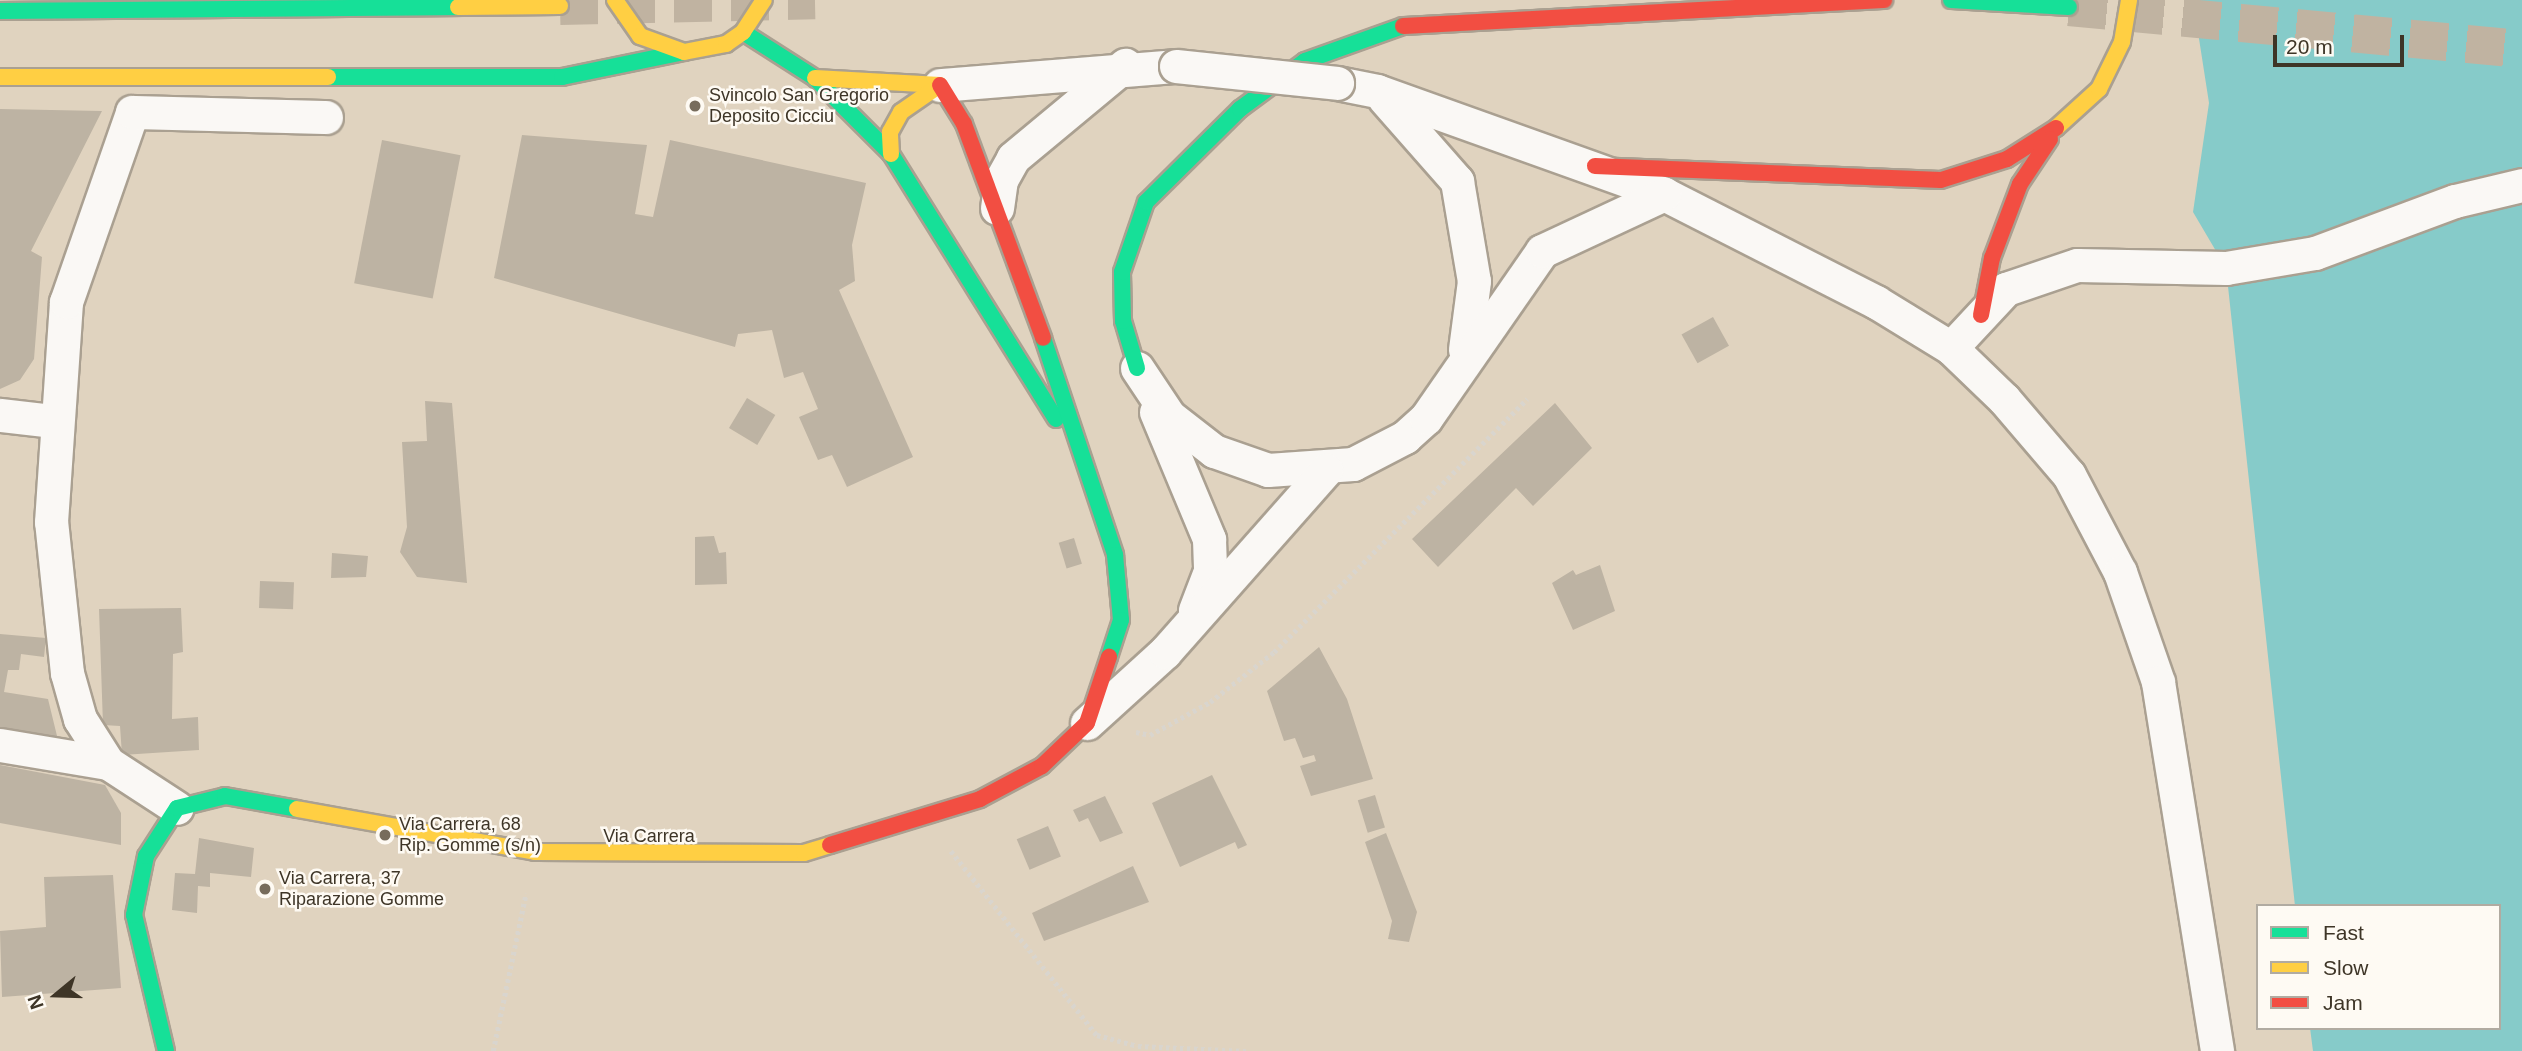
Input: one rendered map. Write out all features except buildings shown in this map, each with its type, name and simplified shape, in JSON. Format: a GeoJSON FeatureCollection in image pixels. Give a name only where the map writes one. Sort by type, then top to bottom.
{"type":"FeatureCollection","features":[{"type":"Feature","properties":{"kind":"main road"},"geometry":{"type":"LineString","coordinates":[[615,0],[640,36],[684,52]]}},
{"type":"Feature","properties":{"kind":"main road"},"geometry":{"type":"LineString","coordinates":[[0,77],[562,76],[726,44],[743,32],[764,0]]}},
{"type":"Feature","properties":{"kind":"main road"},"geometry":{"type":"LineString","coordinates":[[1137,368],[1123,321],[1122,272],[1146,202],[1230,117],[1305,61],[1427,20],[1884,0]]}},
{"type":"Feature","properties":{"kind":"main road"},"geometry":{"type":"LineString","coordinates":[[1951,0],[2069,7]]}},
{"type":"Feature","properties":{"kind":"main road"},"geometry":{"type":"LineString","coordinates":[[1595,166],[1941,180],[2007,159],[2059,126],[2099,89],[2122,42],[2129,0]]}},
{"type":"Feature","properties":{"kind":"main road"},"geometry":{"type":"LineString","coordinates":[[0,10],[560,6]]}},
{"type":"Feature","properties":{"kind":"main road"},"geometry":{"type":"LineString","coordinates":[[743,32],[815,78],[891,155],[1088,468]]}},
{"type":"Feature","properties":{"kind":"main road"},"geometry":{"type":"LineString","coordinates":[[815,78],[940,85]]}},
{"type":"Feature","properties":{"kind":"main road"},"geometry":{"type":"LineString","coordinates":[[891,155],[890,132],[901,112],[940,85]]}},
{"type":"Feature","properties":{"kind":"main road"},"geometry":{"type":"LineString","coordinates":[[940,85],[964,124],[997,208],[1088,468]]}},
{"type":"Feature","properties":{"kind":"main road"},"geometry":{"type":"LineString","coordinates":[[1981,315],[1992,258],[2020,184],[2059,126]]}},
{"type":"Feature","properties":{"kind":"main road","name":"Via Carrera"},"geometry":{"type":"LineString","coordinates":[[177,808],[225,796],[535,852],[804,853],[926,820],[1042,766],[1087,723],[1121,620],[1115,555],[1088,468]]}},
{"type":"Feature","properties":{"kind":"main road"},"geometry":{"type":"LineString","coordinates":[[166,1051],[134,915],[146,856],[177,808]]}},
{"type":"Feature","properties":{"kind":"street"},"geometry":{"type":"LineString","coordinates":[[997,208],[1001,180],[1013,158],[1125,65]]}},
{"type":"Feature","properties":{"kind":"street"},"geometry":{"type":"LineString","coordinates":[[940,85],[1125,65],[1176,66],[1336,83],[1377,91],[1595,166],[1664,194],[1876,302],[1951,348],[2069,475],[2120,572],[2158,682],[2217,1051]]}},
{"type":"Feature","properties":{"kind":"street"},"geometry":{"type":"LineString","coordinates":[[1377,91],[1457,181],[1474,281],[1472,326],[1460,365]]}},
{"type":"Feature","properties":{"kind":"street"},"geometry":{"type":"LineString","coordinates":[[177,808],[108,762],[80,719],[67,673],[51,522],[53,421],[66,302],[132,112],[326,117]]}},
{"type":"Feature","properties":{"kind":"street"},"geometry":{"type":"LineString","coordinates":[[1951,348],[2006,289],[2077,265],[2226,268],[2315,253],[2455,201],[2522,185]]}},
{"type":"Feature","properties":{"kind":"street"},"geometry":{"type":"LineString","coordinates":[[1137,368],[1168,416],[1214,452],[1268,470],[1326,470],[1405,437],[1433,409],[1460,365],[1542,251],[1664,194]]}},
{"type":"Feature","properties":{"kind":"street"},"geometry":{"type":"LineString","coordinates":[[1137,368],[1210,547],[1200,601],[1165,652]]}},
{"type":"Feature","properties":{"kind":"street"},"geometry":{"type":"LineString","coordinates":[[0,415],[53,421]]}},
{"type":"Feature","properties":{"kind":"street"},"geometry":{"type":"LineString","coordinates":[[1087,723],[1165,652],[1326,470]]}},
{"type":"Feature","properties":{"kind":"street"},"geometry":{"type":"LineString","coordinates":[[0,746],[108,762]]}},
{"type":"Feature","properties":{"kind":"path"},"geometry":{"type":"LineString","coordinates":[[1087,723],[1150,735],[1210,702],[1274,652],[1527,399]]}},
{"type":"Feature","properties":{"kind":"path"},"geometry":{"type":"LineString","coordinates":[[926,820],[1097,1035],[1138,1046],[1246,1051]]}},
{"type":"Feature","properties":{"kind":"path"},"geometry":{"type":"LineString","coordinates":[[493,1051],[535,852]]}},
{"type":"Feature","properties":{"kind":"water"},"geometry":{"type":"Polygon","coordinates":[[[2193,0],[2522,0],[2522,1051],[2313,1051],[2310,1030],[2501,1030],[2501,904],[2295,904],[2226,268],[2193,212],[2209,103],[2193,0]]]}},
{"type":"Feature","properties":{"kind":"tunnel"},"geometry":{"type":"LineString","coordinates":[[560,6],[815,0]]}},
{"type":"Feature","properties":{"kind":"tunnel"},"geometry":{"type":"LineString","coordinates":[[2069,7],[2522,49]]}},
{"type":"Feature","properties":{"kind":"traffic: fast"},"geometry":{"type":"LineString","coordinates":[[1951,0],[2069,7]]}},
{"type":"Feature","properties":{"kind":"traffic: fast"},"geometry":{"type":"LineString","coordinates":[[0,11],[458,7]]}},
{"type":"Feature","properties":{"kind":"traffic: fast"},"geometry":{"type":"LineString","coordinates":[[1137,368],[1123,321],[1122,272],[1146,202],[1240,109],[1305,61],[1403,26]]}},
{"type":"Feature","properties":{"kind":"traffic: fast"},"geometry":{"type":"LineString","coordinates":[[743,32],[815,78],[891,154],[1056,419]]}},
{"type":"Feature","properties":{"kind":"traffic: fast"},"geometry":{"type":"LineString","coordinates":[[328,77],[562,77],[684,52]]}},
{"type":"Feature","properties":{"kind":"traffic: fast"},"geometry":{"type":"LineString","coordinates":[[1043,338],[1115,555],[1121,620],[1109,657]]}},
{"type":"Feature","properties":{"kind":"traffic: fast"},"geometry":{"type":"LineString","coordinates":[[166,1051],[134,915],[146,856],[177,808],[225,796],[297,809]]}},
{"type":"Feature","properties":{"kind":"traffic: slow"},"geometry":{"type":"LineString","coordinates":[[615,0],[640,36],[684,52],[726,44],[743,32],[764,0]]}},
{"type":"Feature","properties":{"kind":"traffic: slow"},"geometry":{"type":"LineString","coordinates":[[2056,128],[2099,89],[2122,42],[2129,0]]}},
{"type":"Feature","properties":{"kind":"traffic: slow"},"geometry":{"type":"LineString","coordinates":[[458,7],[560,6]]}},
{"type":"Feature","properties":{"kind":"traffic: slow"},"geometry":{"type":"LineString","coordinates":[[0,77],[328,77]]}},
{"type":"Feature","properties":{"kind":"traffic: slow"},"geometry":{"type":"LineString","coordinates":[[815,78],[940,85]]}},
{"type":"Feature","properties":{"kind":"traffic: slow"},"geometry":{"type":"LineString","coordinates":[[891,154],[890,132],[901,112],[940,85]]}},
{"type":"Feature","properties":{"kind":"traffic: slow"},"geometry":{"type":"LineString","coordinates":[[297,809],[535,852],[804,853],[830,845]]}},
{"type":"Feature","properties":{"kind":"traffic: jam"},"geometry":{"type":"LineString","coordinates":[[1403,26],[1884,0]]}},
{"type":"Feature","properties":{"kind":"traffic: jam"},"geometry":{"type":"LineString","coordinates":[[940,85],[964,124],[1043,338]]}},
{"type":"Feature","properties":{"kind":"traffic: jam"},"geometry":{"type":"LineString","coordinates":[[1595,166],[1941,180],[2007,159],[2056,128]]}},
{"type":"Feature","properties":{"kind":"traffic: jam"},"geometry":{"type":"LineString","coordinates":[[1981,315],[1992,258],[2020,184],[2050,139]]}},
{"type":"Feature","properties":{"kind":"traffic: jam"},"geometry":{"type":"LineString","coordinates":[[830,845],[980,799],[1042,766],[1087,723],[1109,657]]}},
{"type":"Feature","properties":{"kind":"place","name":"Svincolo San Gregorio Deposito Cicciu"},"geometry":{"type":"Point","coordinates":[695,106]}},
{"type":"Feature","properties":{"kind":"place","name":"Via Carrera, 68 Rip. Gomme (s/n)"},"geometry":{"type":"Point","coordinates":[385,835]}},
{"type":"Feature","properties":{"kind":"place","name":"Via Carrera, 37 Riparazione Gomme"},"geometry":{"type":"Point","coordinates":[265,889]}}]}
